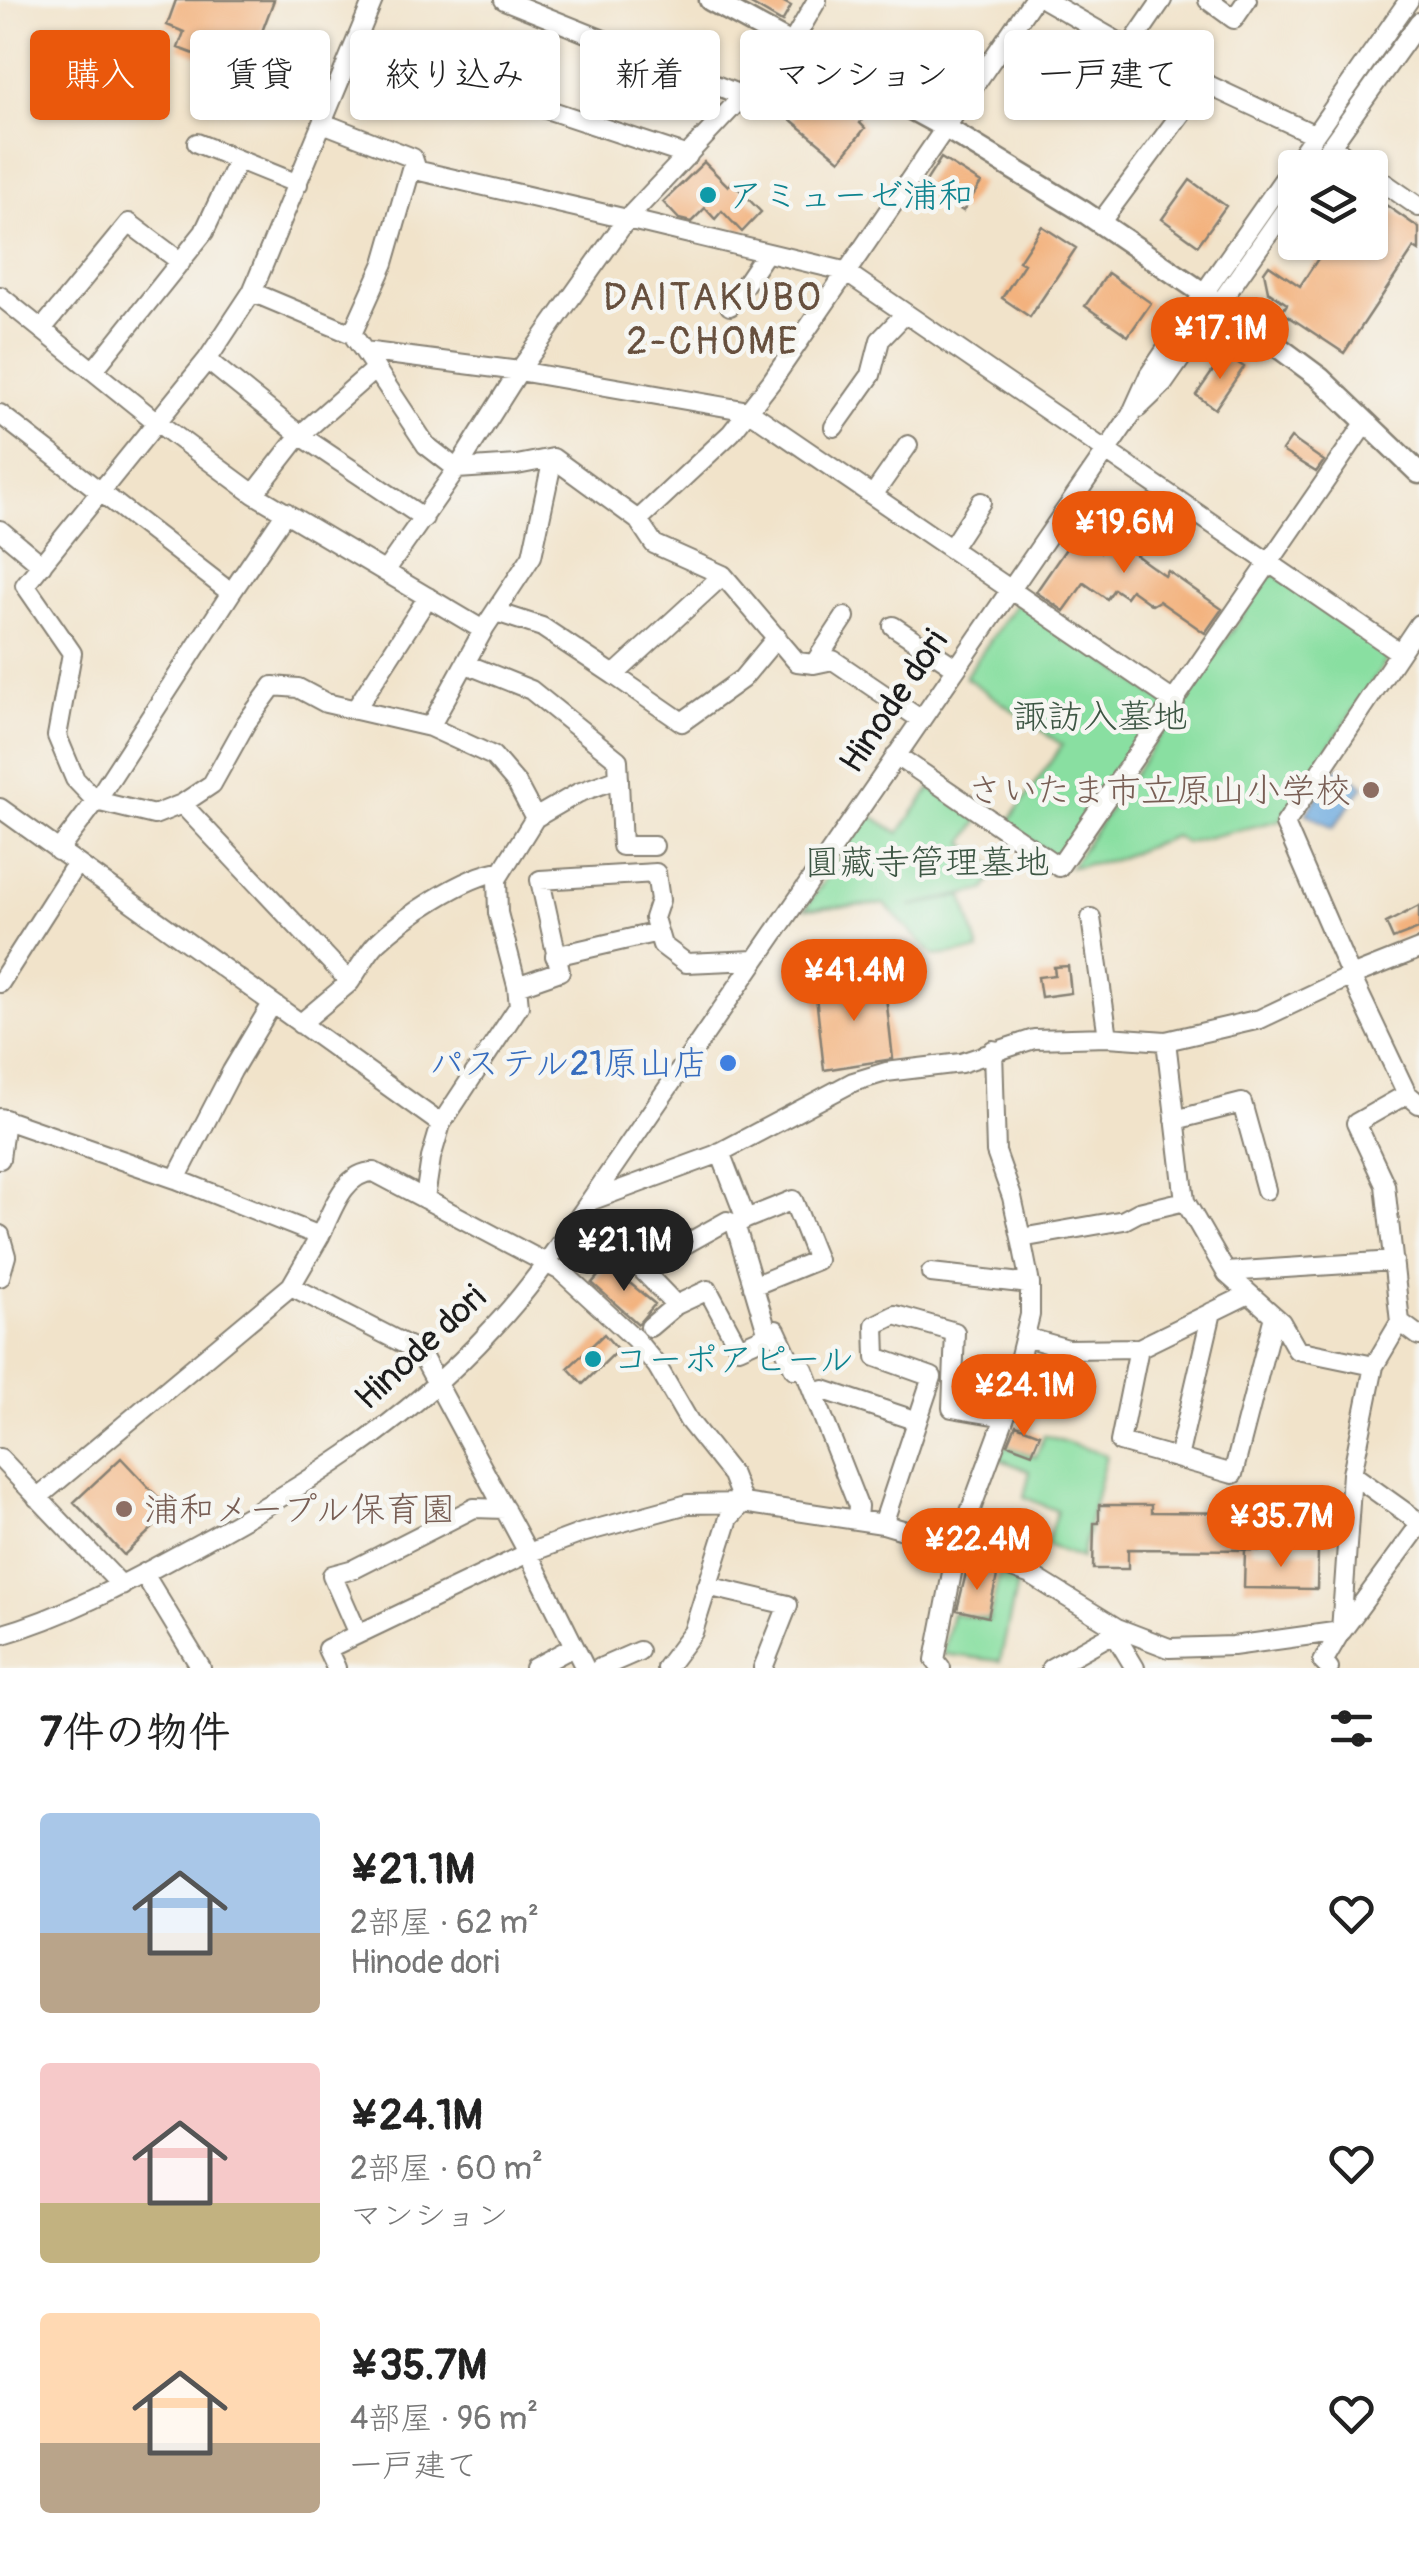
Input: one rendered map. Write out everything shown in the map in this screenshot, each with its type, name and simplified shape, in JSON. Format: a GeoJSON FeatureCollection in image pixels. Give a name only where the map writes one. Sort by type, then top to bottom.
{"type":"FeatureCollection","features":[{"type":"Feature","properties":{"kind":"main road"},"geometry":{"type":"LineString","coordinates":[[710,0],[763,30]]}},
{"type":"Feature","properties":{"kind":"main road"},"geometry":{"type":"LineString","coordinates":[[931,120],[1100,223],[1212,298],[1320,378],[1419,473]]}},
{"type":"Feature","properties":{"kind":"street"},"geometry":{"type":"LineString","coordinates":[[362,30],[373,0]]}},
{"type":"Feature","properties":{"kind":"street"},"geometry":{"type":"LineString","coordinates":[[504,0],[740,95]]}},
{"type":"Feature","properties":{"kind":"street"},"geometry":{"type":"LineString","coordinates":[[799,30],[818,0]]}},
{"type":"Feature","properties":{"kind":"street"},"geometry":{"type":"LineString","coordinates":[[638,520],[731,433],[750,410],[1034,0]]}},
{"type":"Feature","properties":{"kind":"street"},"geometry":{"type":"LineString","coordinates":[[1045,0],[1098,30]]}},
{"type":"Feature","properties":{"kind":"street"},"geometry":{"type":"LineString","coordinates":[[1141,30],[1162,0]]}},
{"type":"Feature","properties":{"kind":"street"},"geometry":{"type":"LineString","coordinates":[[1208,0],[1234,18],[1247,0]]}},
{"type":"Feature","properties":{"kind":"street","name":"Hinode dori"},"geometry":{"type":"LineString","coordinates":[[0,1635],[122,1586],[319,1476],[437,1383],[495,1327],[585,1209],[1131,415],[1162,384],[1313,134],[1409,0]]}},
{"type":"Feature","properties":{"kind":"street"},"geometry":{"type":"LineString","coordinates":[[1327,150],[1419,22]]}},
{"type":"Feature","properties":{"kind":"street"},"geometry":{"type":"LineString","coordinates":[[350,60],[252,292],[208,360],[25,585],[72,652],[57,736],[75,779],[96,801],[154,815],[182,804],[212,784],[246,723],[274,686],[298,688],[326,704],[430,727],[493,756],[517,784],[536,818]]}},
{"type":"Feature","properties":{"kind":"street"},"geometry":{"type":"LineString","coordinates":[[1214,89],[1313,134]]}},
{"type":"Feature","properties":{"kind":"street"},"geometry":{"type":"LineString","coordinates":[[386,570],[457,470],[518,371],[627,219],[740,99]]}},
{"type":"Feature","properties":{"kind":"street"},"geometry":{"type":"LineString","coordinates":[[560,114],[688,156]]}},
{"type":"Feature","properties":{"kind":"street"},"geometry":{"type":"LineString","coordinates":[[1100,223],[1176,120]]}},
{"type":"Feature","properties":{"kind":"street"},"geometry":{"type":"LineString","coordinates":[[324,123],[415,164],[844,272],[1399,652]]}},
{"type":"Feature","properties":{"kind":"street"},"geometry":{"type":"LineString","coordinates":[[408,136],[415,164]]}},
{"type":"Feature","properties":{"kind":"street"},"geometry":{"type":"LineString","coordinates":[[197,143],[298,184]]}},
{"type":"Feature","properties":{"kind":"street"},"geometry":{"type":"LineString","coordinates":[[1330,146],[1336,150]]}},
{"type":"Feature","properties":{"kind":"street"},"geometry":{"type":"LineString","coordinates":[[93,370],[204,232],[238,160]]}},
{"type":"Feature","properties":{"kind":"street"},"geometry":{"type":"LineString","coordinates":[[352,334],[384,262],[415,164]]}},
{"type":"Feature","properties":{"kind":"street"},"geometry":{"type":"LineString","coordinates":[[1388,185],[1419,207]]}},
{"type":"Feature","properties":{"kind":"street","name":"Hinode dori"},"geometry":{"type":"LineString","coordinates":[[1212,298],[1278,217]]}},
{"type":"Feature","properties":{"kind":"street"},"geometry":{"type":"LineString","coordinates":[[42,329],[130,223],[181,262]]}},
{"type":"Feature","properties":{"kind":"street"},"geometry":{"type":"LineString","coordinates":[[730,306],[766,252]]}},
{"type":"Feature","properties":{"kind":"street"},"geometry":{"type":"LineString","coordinates":[[252,292],[352,334],[426,444],[457,470],[553,458],[638,520],[654,544],[723,575],[797,662],[834,660],[920,719]]}},
{"type":"Feature","properties":{"kind":"street"},"geometry":{"type":"LineString","coordinates":[[0,296],[158,423],[254,494],[483,630]]}},
{"type":"Feature","properties":{"kind":"street"},"geometry":{"type":"LineString","coordinates":[[834,426],[871,375],[880,340],[905,314]]}},
{"type":"Feature","properties":{"kind":"street"},"geometry":{"type":"LineString","coordinates":[[364,351],[518,371],[750,410],[1174,702]]}},
{"type":"Feature","properties":{"kind":"street"},"geometry":{"type":"LineString","coordinates":[[208,360],[300,435],[424,518]]}},
{"type":"Feature","properties":{"kind":"street"},"geometry":{"type":"LineString","coordinates":[[254,494],[300,435],[375,369]]}},
{"type":"Feature","properties":{"kind":"street"},"geometry":{"type":"LineString","coordinates":[[0,414],[232,593]]}},
{"type":"Feature","properties":{"kind":"street"},"geometry":{"type":"LineString","coordinates":[[896,754],[1059,867],[1366,422]]}},
{"type":"Feature","properties":{"kind":"street"},"geometry":{"type":"LineString","coordinates":[[873,495],[908,445]]}},
{"type":"Feature","properties":{"kind":"street"},"geometry":{"type":"LineString","coordinates":[[430,727],[483,630],[532,556],[553,458]]}},
{"type":"Feature","properties":{"kind":"street"},"geometry":{"type":"LineString","coordinates":[[951,548],[981,502]]}},
{"type":"Feature","properties":{"kind":"street"},"geometry":{"type":"LineString","coordinates":[[58,851],[96,801],[286,512]]}},
{"type":"Feature","properties":{"kind":"street"},"geometry":{"type":"LineString","coordinates":[[0,530],[42,565]]}},
{"type":"Feature","properties":{"kind":"street"},"geometry":{"type":"LineString","coordinates":[[614,675],[723,575]]}},
{"type":"Feature","properties":{"kind":"street"},"geometry":{"type":"LineString","coordinates":[[356,710],[428,598]]}},
{"type":"Feature","properties":{"kind":"street"},"geometry":{"type":"LineString","coordinates":[[496,612],[542,627],[682,722],[742,678],[777,637]]}},
{"type":"Feature","properties":{"kind":"street"},"geometry":{"type":"LineString","coordinates":[[814,664],[845,616]]}},
{"type":"Feature","properties":{"kind":"street"},"geometry":{"type":"LineString","coordinates":[[1342,1631],[1352,1474],[1374,1366],[1400,1322],[1385,1185],[1356,1123],[1413,1099],[1350,976],[1285,824],[1419,624]]}},
{"type":"Feature","properties":{"kind":"street"},"geometry":{"type":"LineString","coordinates":[[893,626],[955,667]]}},
{"type":"Feature","properties":{"kind":"street"},"geometry":{"type":"LineString","coordinates":[[466,664],[531,690],[618,760],[622,846],[654,846]]}},
{"type":"Feature","properties":{"kind":"street"},"geometry":{"type":"LineString","coordinates":[[424,1198],[442,1124],[519,1006],[498,913],[497,880],[501,871],[536,818],[578,793],[619,778]]}},
{"type":"Feature","properties":{"kind":"street"},"geometry":{"type":"LineString","coordinates":[[182,804],[350,982]]}},
{"type":"Feature","properties":{"kind":"street"},"geometry":{"type":"LineString","coordinates":[[0,808],[442,1124]]}},
{"type":"Feature","properties":{"kind":"street"},"geometry":{"type":"LineString","coordinates":[[0,983],[76,864]]}},
{"type":"Feature","properties":{"kind":"street"},"geometry":{"type":"LineString","coordinates":[[300,1024],[350,982],[376,944],[438,898],[501,871]]}},
{"type":"Feature","properties":{"kind":"street"},"geometry":{"type":"LineString","coordinates":[[517,986],[560,971],[540,880],[656,873],[660,900],[654,918],[662,946],[686,963],[756,960]]}},
{"type":"Feature","properties":{"kind":"street"},"geometry":{"type":"LineString","coordinates":[[1091,918],[1108,1037]]}},
{"type":"Feature","properties":{"kind":"street"},"geometry":{"type":"LineString","coordinates":[[555,956],[658,932]]}},
{"type":"Feature","properties":{"kind":"street"},"geometry":{"type":"LineString","coordinates":[[676,1305],[585,1209],[720,1152],[853,1082],[886,1072],[961,1063],[1034,1039],[1108,1037],[1166,1042],[1260,1019],[1350,976],[1419,949]]}},
{"type":"Feature","properties":{"kind":"street"},"geometry":{"type":"LineString","coordinates":[[176,1179],[272,1004]]}},
{"type":"Feature","properties":{"kind":"street"},"geometry":{"type":"LineString","coordinates":[[1166,1042],[1185,1201],[1226,1272],[1274,1316],[1297,1350],[1374,1366]]}},
{"type":"Feature","properties":{"kind":"street"},"geometry":{"type":"LineString","coordinates":[[941,1668],[935,1660],[957,1547],[1005,1416],[1030,1315],[1030,1284],[1021,1238],[996,1152],[993,1050]]}},
{"type":"Feature","properties":{"kind":"street"},"geometry":{"type":"LineString","coordinates":[[1175,1120],[1242,1103],[1266,1190]]}},
{"type":"Feature","properties":{"kind":"street"},"geometry":{"type":"LineString","coordinates":[[0,1159],[2,1118],[176,1179],[320,1236]]}},
{"type":"Feature","properties":{"kind":"street"},"geometry":{"type":"LineString","coordinates":[[720,1152],[768,1332]]}},
{"type":"Feature","properties":{"kind":"street"},"geometry":{"type":"LineString","coordinates":[[37,1498],[292,1286],[352,1178],[374,1172],[562,1271],[657,1366],[689,1421],[732,1475],[743,1503]]}},
{"type":"Feature","properties":{"kind":"street"},"geometry":{"type":"LineString","coordinates":[[642,1269],[727,1221],[740,1222],[794,1200],[818,1260],[754,1286]]}},
{"type":"Feature","properties":{"kind":"street"},"geometry":{"type":"LineString","coordinates":[[1021,1238],[1124,1220],[1185,1201]]}},
{"type":"Feature","properties":{"kind":"street"},"geometry":{"type":"LineString","coordinates":[[0,1236],[6,1256],[0,1277]]}},
{"type":"Feature","properties":{"kind":"street"},"geometry":{"type":"LineString","coordinates":[[1226,1272],[1394,1261]]}},
{"type":"Feature","properties":{"kind":"street"},"geometry":{"type":"LineString","coordinates":[[931,1272],[1030,1284]]}},
{"type":"Feature","properties":{"kind":"street"},"geometry":{"type":"LineString","coordinates":[[292,1286],[420,1352],[585,1668]]}},
{"type":"Feature","properties":{"kind":"street"},"geometry":{"type":"LineString","coordinates":[[650,1326],[676,1305],[708,1290],[739,1348],[776,1330],[794,1368],[804,1370],[858,1506],[857,1519]]}},
{"type":"Feature","properties":{"kind":"street"},"geometry":{"type":"LineString","coordinates":[[1025,1337],[1068,1349],[1138,1348],[1249,1294]]}},
{"type":"Feature","properties":{"kind":"street"},"geometry":{"type":"LineString","coordinates":[[1178,1458],[1212,1312]]}},
{"type":"Feature","properties":{"kind":"street"},"geometry":{"type":"LineString","coordinates":[[883,1524],[932,1377],[876,1357],[874,1325],[895,1314],[955,1332],[952,1408],[1005,1416]]}},
{"type":"Feature","properties":{"kind":"street"},"geometry":{"type":"LineString","coordinates":[[1138,1348],[1120,1442],[1234,1474],[1274,1316]]}},
{"type":"Feature","properties":{"kind":"street"},"geometry":{"type":"LineString","coordinates":[[1400,1322],[1419,1336]]}},
{"type":"Feature","properties":{"kind":"street"},"geometry":{"type":"LineString","coordinates":[[814,1394],[824,1390],[918,1421]]}},
{"type":"Feature","properties":{"kind":"street"},"geometry":{"type":"LineString","coordinates":[[0,1458],[122,1586]]}},
{"type":"Feature","properties":{"kind":"street"},"geometry":{"type":"LineString","coordinates":[[1323,1666],[1342,1631],[1419,1524],[1352,1474]]}},
{"type":"Feature","properties":{"kind":"street"},"geometry":{"type":"LineString","coordinates":[[666,1668],[693,1632],[729,1518],[743,1503]]}},
{"type":"Feature","properties":{"kind":"street"},"geometry":{"type":"LineString","coordinates":[[336,1668],[326,1649],[526,1554],[582,1533],[688,1504],[743,1503],[883,1524],[1031,1575],[1116,1631],[1169,1648],[1234,1646],[1342,1631]]}},
{"type":"Feature","properties":{"kind":"street"},"geometry":{"type":"LineString","coordinates":[[358,1634],[332,1575],[354,1568],[474,1508],[505,1510]]}},
{"type":"Feature","properties":{"kind":"street"},"geometry":{"type":"LineString","coordinates":[[144,1574],[201,1668]]}},
{"type":"Feature","properties":{"kind":"street"},"geometry":{"type":"LineString","coordinates":[[708,1586],[788,1605],[764,1668]]}},
{"type":"Feature","properties":{"kind":"street"},"geometry":{"type":"LineString","coordinates":[[1051,1668],[1116,1631]]}},
{"type":"Feature","properties":{"kind":"street"},"geometry":{"type":"LineString","coordinates":[[1116,1631],[1135,1668]]}},
{"type":"Feature","properties":{"kind":"street"},"geometry":{"type":"LineString","coordinates":[[534,1668],[573,1647]]}},
{"type":"Feature","properties":{"kind":"street"},"geometry":{"type":"LineString","coordinates":[[600,1668],[640,1651]]}},
{"type":"Feature","properties":{"kind":"green space"},"geometry":{"type":"Polygon","coordinates":[[[1272,572],[1392,653],[1281,820],[1185,843],[1175,836],[1114,860],[1070,867],[1272,572]]]}},
{"type":"Feature","properties":{"kind":"green space","name":"諏訪入墓地"},"geometry":{"type":"Polygon","coordinates":[[[1018,600],[1168,704],[1057,858],[1007,824],[1062,745],[965,677],[1018,600]]]}},
{"type":"Feature","properties":{"kind":"green space","name":"圓藏寺管理墓地"},"geometry":{"type":"Polygon","coordinates":[[[931,788],[979,820],[964,843],[998,869],[985,890],[910,906],[963,896],[979,951],[934,956],[884,904],[805,909],[869,814],[899,833],[931,788]]]}},
{"type":"Feature","properties":{"kind":"green space"},"geometry":{"type":"Polygon","coordinates":[[[1044,1435],[1106,1455],[1081,1558],[1046,1545],[1057,1511],[1024,1497],[1030,1471],[999,1459],[1006,1446],[1036,1457],[1044,1435]]]}},
{"type":"Feature","properties":{"kind":"green space"},"geometry":{"type":"Polygon","coordinates":[[[1000,1572],[1018,1580],[1000,1661],[943,1654],[952,1613],[989,1620],[1000,1572]]]}},
{"type":"Feature","properties":{"kind":"water"},"geometry":{"type":"Polygon","coordinates":[[[1339,767],[1364,786],[1333,828],[1306,813],[1339,767]]]}},
{"type":"Feature","properties":{"kind":"building"},"geometry":{"type":"Polygon","coordinates":[[[176,0],[274,0],[263,30],[190,30],[190,52],[178,48],[184,32],[167,25],[176,0]]]}},
{"type":"Feature","properties":{"kind":"building"},"geometry":{"type":"Polygon","coordinates":[[[744,0],[780,0],[791,6],[782,22],[744,0]]]}},
{"type":"Feature","properties":{"kind":"building"},"geometry":{"type":"Polygon","coordinates":[[[791,120],[862,120],[865,128],[840,160],[791,120]]]}},
{"type":"Feature","properties":{"kind":"building"},"geometry":{"type":"Polygon","coordinates":[[[941,158],[981,183],[963,211],[923,186],[941,158]]]}},
{"type":"Feature","properties":{"kind":"building","name":"アミューゼ浦和"},"geometry":{"type":"Polygon","coordinates":[[[704,162],[728,186],[732,182],[761,212],[742,232],[722,211],[715,219],[705,208],[691,222],[679,219],[663,202],[704,162]]]}},
{"type":"Feature","properties":{"kind":"building"},"geometry":{"type":"Polygon","coordinates":[[[1190,180],[1226,206],[1198,245],[1162,219],[1190,180]]]}},
{"type":"Feature","properties":{"kind":"building"},"geometry":{"type":"Polygon","coordinates":[[[1388,206],[1419,228],[1419,251],[1414,248],[1344,353],[1282,312],[1287,304],[1268,291],[1264,272],[1269,265],[1300,286],[1317,260],[1388,260],[1388,206]]]}},
{"type":"Feature","properties":{"kind":"building"},"geometry":{"type":"Polygon","coordinates":[[[1042,226],[1076,248],[1030,317],[1002,298],[1024,264],[1019,261],[1042,226]]]}},
{"type":"Feature","properties":{"kind":"building"},"geometry":{"type":"Polygon","coordinates":[[[1108,273],[1151,303],[1128,336],[1085,306],[1108,273]]]}},
{"type":"Feature","properties":{"kind":"building"},"geometry":{"type":"Polygon","coordinates":[[[1222,358],[1244,367],[1215,409],[1196,395],[1222,358]]]}},
{"type":"Feature","properties":{"kind":"building"},"geometry":{"type":"Polygon","coordinates":[[[1291,438],[1324,461],[1316,472],[1282,451],[1291,438]]]}},
{"type":"Feature","properties":{"kind":"building"},"geometry":{"type":"Polygon","coordinates":[[[1128,512],[1151,529],[1133,553],[1165,576],[1168,571],[1222,609],[1205,633],[1159,601],[1152,605],[1131,590],[1126,597],[1114,589],[1107,599],[1084,583],[1064,611],[1036,592],[1072,540],[1084,548],[1090,544],[1100,552],[1128,512]]]}},
{"type":"Feature","properties":{"kind":"building"},"geometry":{"type":"Polygon","coordinates":[[[1419,906],[1419,929],[1393,939],[1386,923],[1419,906]]]}},
{"type":"Feature","properties":{"kind":"building"},"geometry":{"type":"Polygon","coordinates":[[[1068,966],[1071,993],[1041,997],[1038,977],[1055,975],[1054,967],[1068,966]]]}},
{"type":"Feature","properties":{"kind":"building"},"geometry":{"type":"Polygon","coordinates":[[[884,979],[893,1059],[824,1070],[815,987],[884,979]]]}},
{"type":"Feature","properties":{"kind":"building"},"geometry":{"type":"Polygon","coordinates":[[[608,1265],[655,1304],[638,1324],[592,1283],[608,1265]]]}},
{"type":"Feature","properties":{"kind":"building","name":"コーポアピール"},"geometry":{"type":"Polygon","coordinates":[[[604,1334],[618,1350],[583,1384],[568,1368],[604,1334]]]}},
{"type":"Feature","properties":{"kind":"building"},"geometry":{"type":"Polygon","coordinates":[[[1016,1425],[1040,1434],[1032,1453],[1008,1444],[1016,1425]]]}},
{"type":"Feature","properties":{"kind":"building"},"geometry":{"type":"Polygon","coordinates":[[[121,1458],[171,1511],[124,1555],[74,1502],[121,1458]]]}},
{"type":"Feature","properties":{"kind":"building"},"geometry":{"type":"Polygon","coordinates":[[[1099,1505],[1151,1505],[1151,1512],[1251,1513],[1251,1550],[1128,1549],[1128,1569],[1093,1569],[1094,1523],[1099,1523],[1099,1505]]]}},
{"type":"Feature","properties":{"kind":"building"},"geometry":{"type":"Polygon","coordinates":[[[1245,1550],[1318,1552],[1317,1589],[1244,1588],[1245,1550]]]}},
{"type":"Feature","properties":{"kind":"building"},"geometry":{"type":"Polygon","coordinates":[[[967,1569],[997,1576],[988,1617],[957,1610],[967,1569]]]}},
{"type":"Feature","properties":{"kind":"place","name":"アミューゼ浦和"},"geometry":{"type":"Point","coordinates":[708,195]}},
{"type":"Feature","properties":{"kind":"place","name":"さいたま市立原山小学校"},"geometry":{"type":"Point","coordinates":[1371,790]}},
{"type":"Feature","properties":{"kind":"place","name":"パステル21原山店"},"geometry":{"type":"Point","coordinates":[728,1063]}},
{"type":"Feature","properties":{"kind":"place","name":"コーポアピール"},"geometry":{"type":"Point","coordinates":[593,1359]}},
{"type":"Feature","properties":{"kind":"place","name":"浦和メープル保育園"},"geometry":{"type":"Point","coordinates":[124,1509]}},
{"type":"Feature","properties":{"kind":"district","name":"DAITAKUBO 2-CHOME"},"geometry":{"type":"Point","coordinates":[713,318]}}]}
